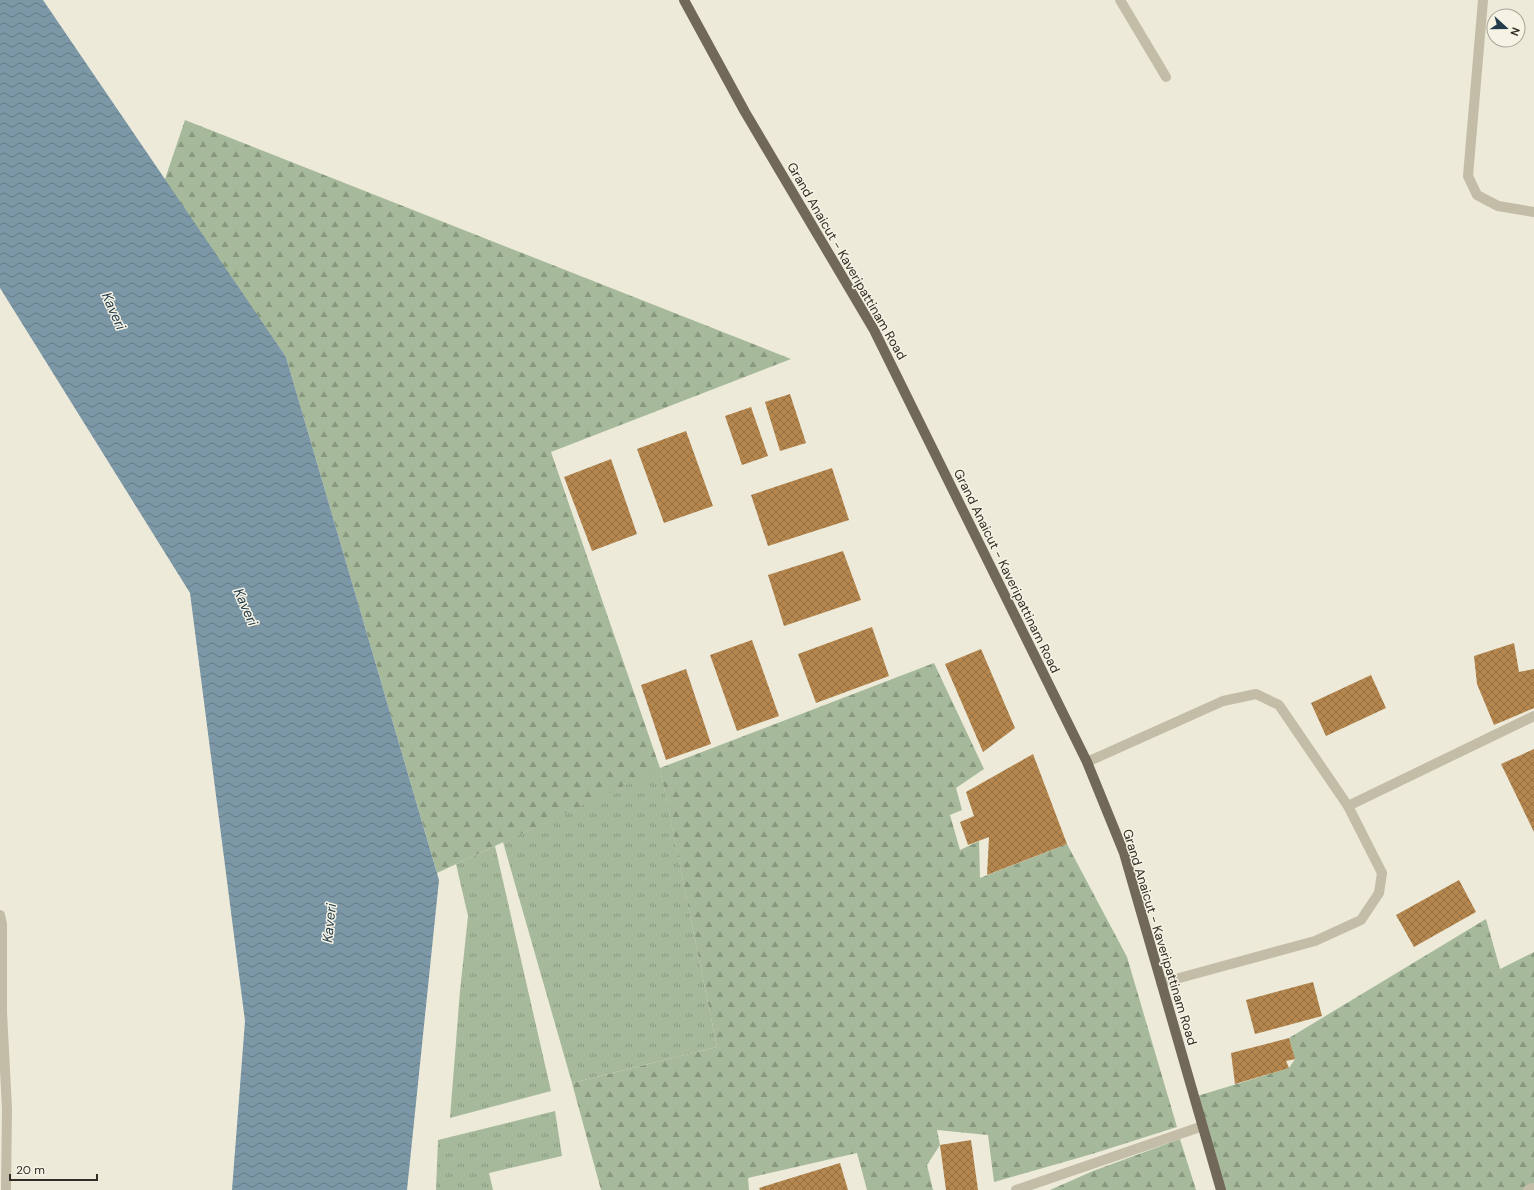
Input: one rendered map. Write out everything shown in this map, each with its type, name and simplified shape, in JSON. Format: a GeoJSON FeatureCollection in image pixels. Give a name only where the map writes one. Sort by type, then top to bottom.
{"type":"FeatureCollection","features":[{"type":"Feature","properties":{"kind":"main road","name":"Grand Anaicut - Kaveripattinam Road"},"geometry":{"type":"LineString","coordinates":[[684,0],[746,112],[874,330],[1087,762],[1124,853],[1221,1190]]}},
{"type":"Feature","properties":{"kind":"street"},"geometry":{"type":"LineString","coordinates":[[1120,0],[1166,77]]}},
{"type":"Feature","properties":{"kind":"street"},"geometry":{"type":"LineString","coordinates":[[1483,0],[1468,176],[1477,195],[1498,206],[1534,212]]}},
{"type":"Feature","properties":{"kind":"street"},"geometry":{"type":"LineString","coordinates":[[1087,762],[1223,701],[1256,694],[1279,705],[1348,806],[1382,873],[1379,893],[1361,920],[1315,941],[1161,983]]}},
{"type":"Feature","properties":{"kind":"street"},"geometry":{"type":"LineString","coordinates":[[1348,806],[1534,716]]}},
{"type":"Feature","properties":{"kind":"street"},"geometry":{"type":"LineString","coordinates":[[0,914],[2,924],[1,1012],[6,1109],[6,1190]]}},
{"type":"Feature","properties":{"kind":"street"},"geometry":{"type":"LineString","coordinates":[[1016,1190],[1203,1126]]}},
{"type":"Feature","properties":{"kind":"green space"},"geometry":{"type":"Polygon","coordinates":[[[185,120],[791,359],[551,452],[660,768],[934,663],[984,769],[956,788],[962,810],[950,815],[960,850],[979,841],[980,878],[1067,844],[1127,957],[1177,1127],[1092,1154],[994,1182],[988,1135],[937,1130],[940,1145],[927,1165],[933,1190],[867,1190],[857,1153],[748,1178],[749,1190],[601,1190],[572,1083],[717,1047],[660,769],[437,873],[286,357],[164,182],[185,120]]]}},
{"type":"Feature","properties":{"kind":"green space"},"geometry":{"type":"Polygon","coordinates":[[[660,768],[717,1047],[572,1083],[503,842],[660,768]]]}},
{"type":"Feature","properties":{"kind":"green space"},"geometry":{"type":"Polygon","coordinates":[[[495,846],[551,1091],[450,1118],[460,991],[468,916],[456,864],[495,846]]]}},
{"type":"Feature","properties":{"kind":"green space"},"geometry":{"type":"Polygon","coordinates":[[[1486,919],[1500,969],[1534,952],[1534,1190],[1225,1190],[1194,1097],[1289,1068],[1295,1059],[1289,1038],[1486,919]]]}},
{"type":"Feature","properties":{"kind":"green space"},"geometry":{"type":"Polygon","coordinates":[[[555,1111],[562,1156],[489,1173],[493,1190],[436,1190],[438,1140],[555,1111]]]}},
{"type":"Feature","properties":{"kind":"green space"},"geometry":{"type":"Polygon","coordinates":[[[1180,1139],[1196,1190],[1050,1190],[1093,1171],[1180,1139]]]}},
{"type":"Feature","properties":{"kind":"water","name":"Kaveri"},"geometry":{"type":"Polygon","coordinates":[[[0,0],[43,0],[286,357],[439,880],[407,1190],[232,1190],[245,1021],[190,593],[0,288],[0,0]]]}},
{"type":"Feature","properties":{"kind":"building"},"geometry":{"type":"Polygon","coordinates":[[[790,394],[806,443],[780,451],[765,402],[790,394]]]}},
{"type":"Feature","properties":{"kind":"building"},"geometry":{"type":"Polygon","coordinates":[[[751,407],[768,456],[742,465],[725,416],[751,407]]]}},
{"type":"Feature","properties":{"kind":"building"},"geometry":{"type":"Polygon","coordinates":[[[686,431],[713,506],[664,523],[637,449],[686,431]]]}},
{"type":"Feature","properties":{"kind":"building"},"geometry":{"type":"Polygon","coordinates":[[[611,459],[637,534],[592,551],[564,477],[611,459]]]}},
{"type":"Feature","properties":{"kind":"building"},"geometry":{"type":"Polygon","coordinates":[[[832,468],[849,520],[768,546],[751,495],[832,468]]]}},
{"type":"Feature","properties":{"kind":"building"},"geometry":{"type":"Polygon","coordinates":[[[843,551],[861,600],[784,626],[768,575],[843,551]]]}},
{"type":"Feature","properties":{"kind":"building"},"geometry":{"type":"Polygon","coordinates":[[[872,627],[889,676],[816,703],[798,654],[872,627]]]}},
{"type":"Feature","properties":{"kind":"building"},"geometry":{"type":"Polygon","coordinates":[[[752,640],[779,716],[737,731],[710,655],[752,640]]]}},
{"type":"Feature","properties":{"kind":"building"},"geometry":{"type":"Polygon","coordinates":[[[1514,643],[1519,672],[1534,669],[1534,708],[1494,725],[1477,684],[1474,656],[1514,643]]]}},
{"type":"Feature","properties":{"kind":"building"},"geometry":{"type":"Polygon","coordinates":[[[981,649],[1015,728],[983,752],[945,664],[981,649]]]}},
{"type":"Feature","properties":{"kind":"building"},"geometry":{"type":"Polygon","coordinates":[[[686,669],[711,744],[666,760],[641,685],[686,669]]]}},
{"type":"Feature","properties":{"kind":"building"},"geometry":{"type":"Polygon","coordinates":[[[1371,675],[1386,708],[1326,736],[1311,703],[1371,675]]]}},
{"type":"Feature","properties":{"kind":"building"},"geometry":{"type":"Polygon","coordinates":[[[1534,749],[1534,832],[1501,764],[1534,749]]]}},
{"type":"Feature","properties":{"kind":"building"},"geometry":{"type":"Polygon","coordinates":[[[1033,754],[1067,844],[987,875],[989,837],[968,845],[960,822],[974,816],[966,792],[1033,754]]]}},
{"type":"Feature","properties":{"kind":"building"},"geometry":{"type":"Polygon","coordinates":[[[1459,880],[1476,912],[1414,947],[1396,915],[1459,880]]]}},
{"type":"Feature","properties":{"kind":"building"},"geometry":{"type":"Polygon","coordinates":[[[1313,982],[1322,1016],[1255,1034],[1246,1000],[1313,982]]]}},
{"type":"Feature","properties":{"kind":"building"},"geometry":{"type":"Polygon","coordinates":[[[1289,1038],[1295,1059],[1286,1061],[1289,1068],[1235,1084],[1231,1053],[1289,1038]]]}},
{"type":"Feature","properties":{"kind":"building"},"geometry":{"type":"Polygon","coordinates":[[[971,1140],[978,1190],[946,1190],[940,1145],[971,1140]]]}},
{"type":"Feature","properties":{"kind":"building"},"geometry":{"type":"Polygon","coordinates":[[[840,1163],[848,1190],[760,1190],[759,1188],[840,1163]]]}}]}
